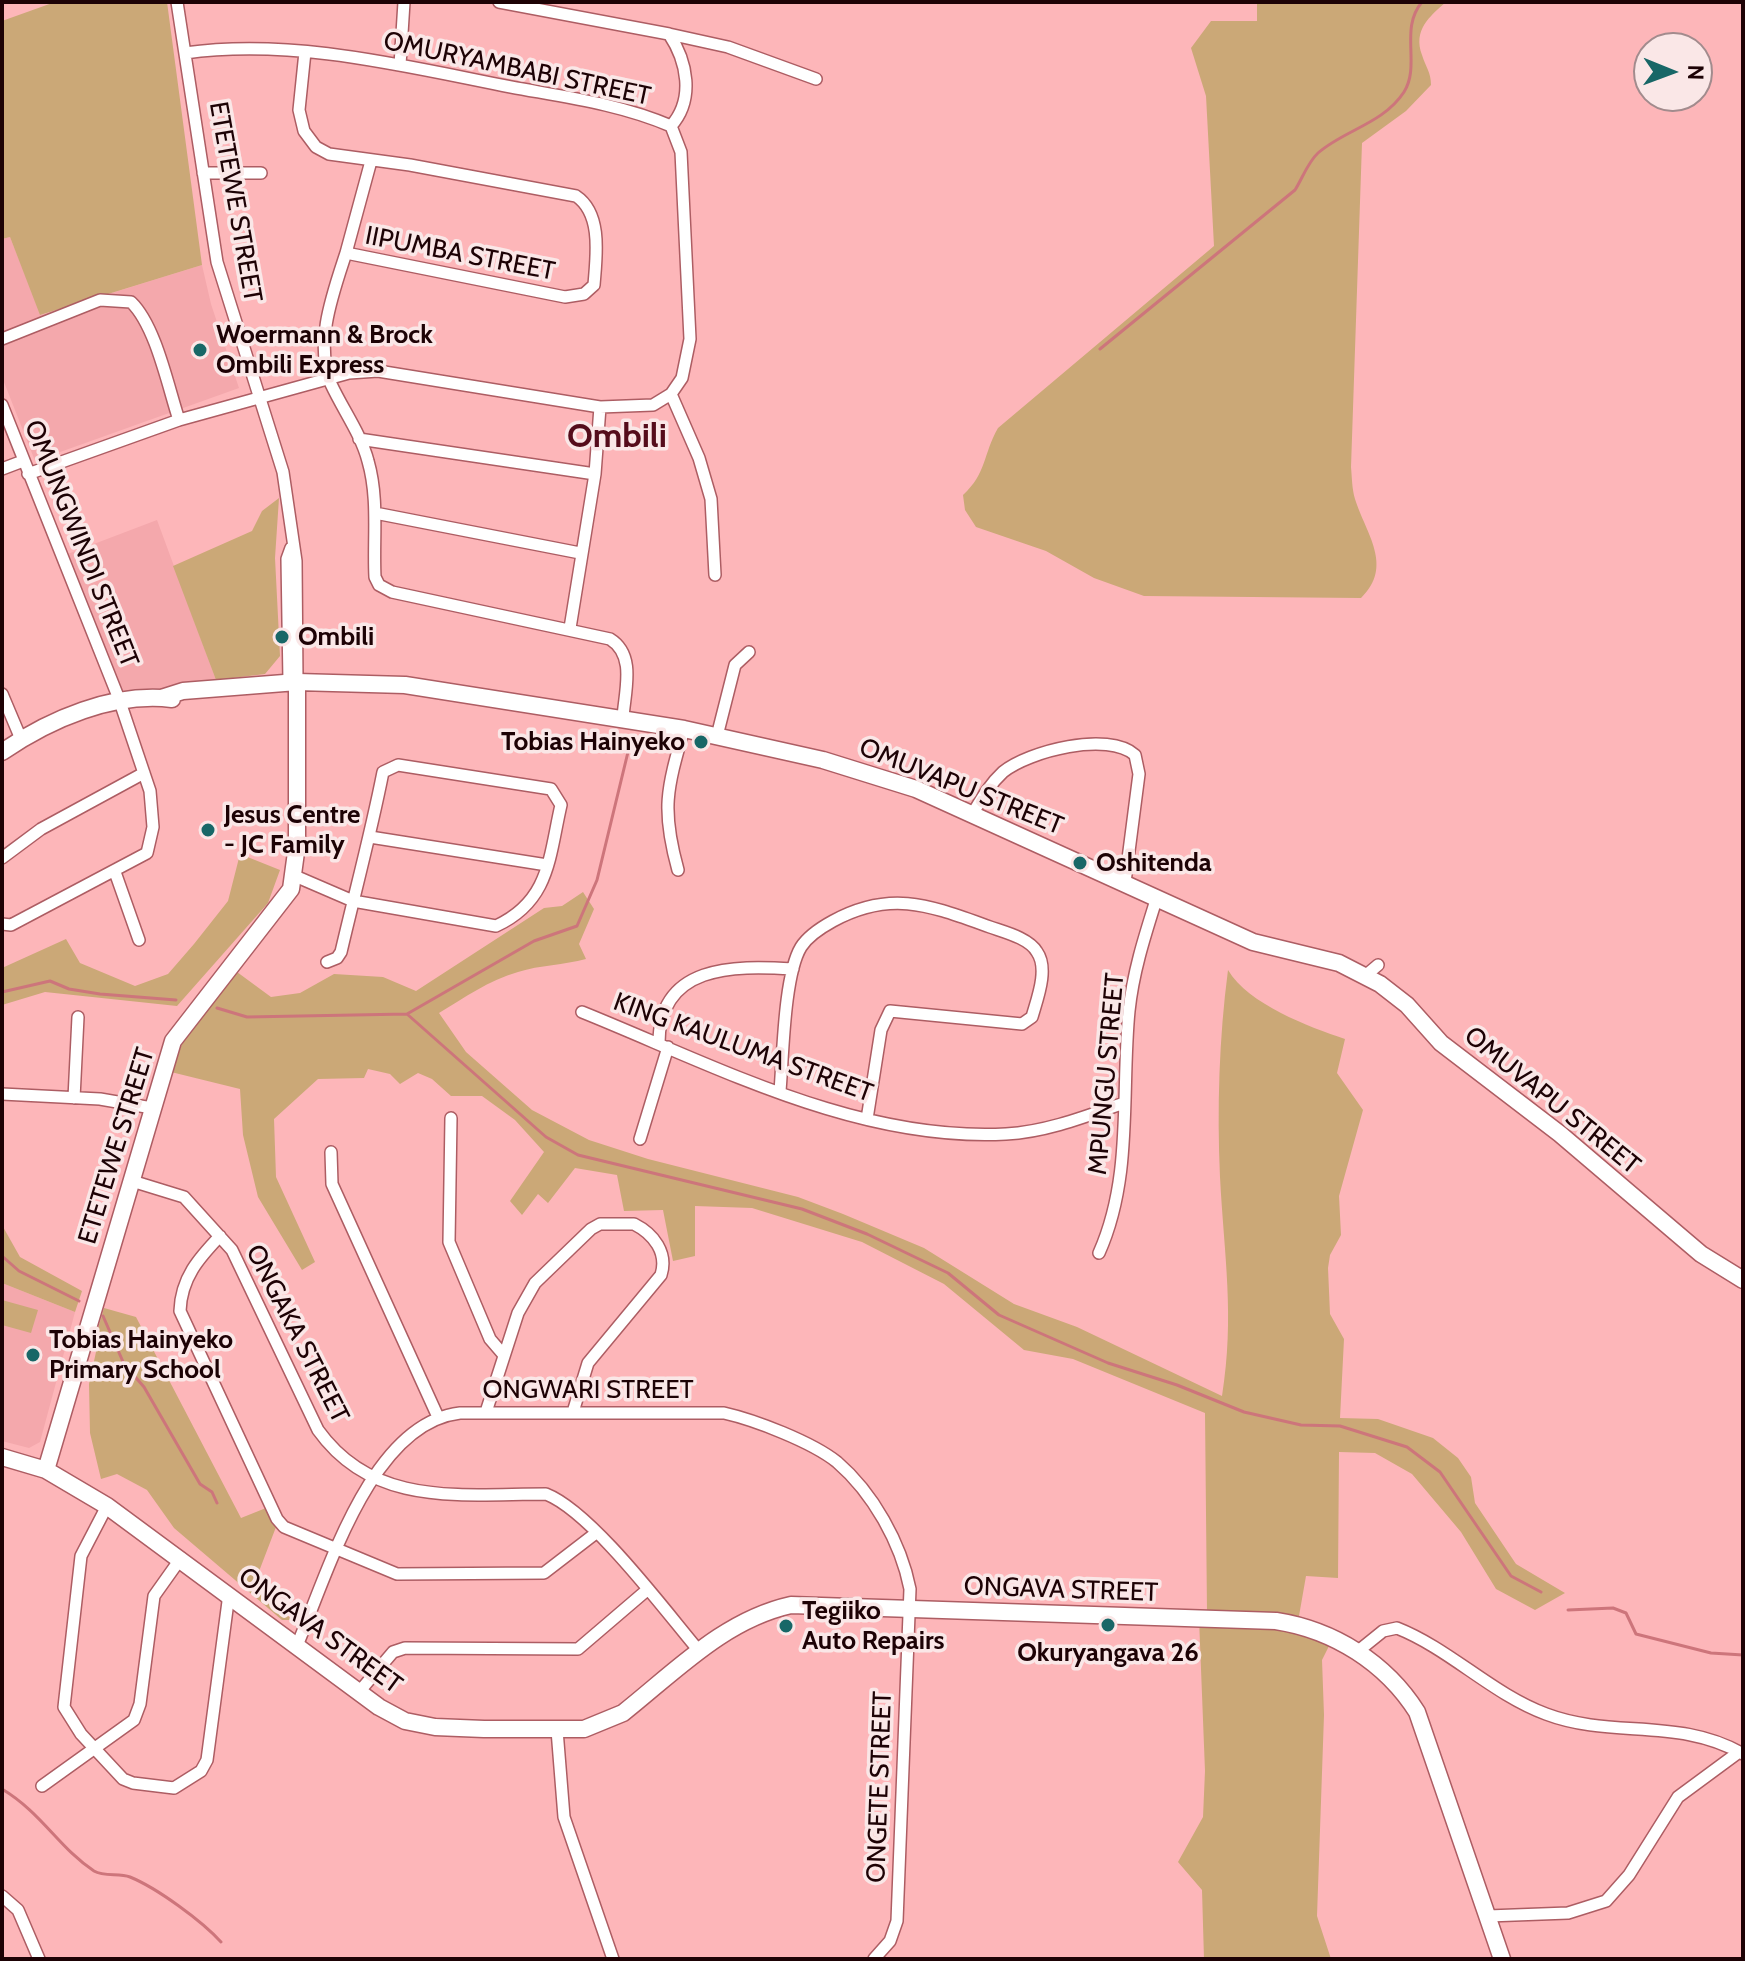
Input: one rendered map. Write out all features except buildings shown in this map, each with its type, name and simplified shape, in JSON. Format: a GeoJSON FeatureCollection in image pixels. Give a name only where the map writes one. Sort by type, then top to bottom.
{"type":"FeatureCollection","features":[{"type":"Feature","properties":{"kind":"street","name":"ETETEWE STREET"},"geometry":{"type":"LineString","coordinates":[[46,1470],[173,1041],[284,901],[295,876],[295,771],[291,755],[293,687],[287,559],[292,547],[283,472],[217,262],[177,2]]}},
{"type":"Feature","properties":{"kind":"street"},"geometry":{"type":"LineString","coordinates":[[400,65],[404,2]]}},
{"type":"Feature","properties":{"kind":"street"},"geometry":{"type":"LineString","coordinates":[[499,2],[728,47],[816,79]]}},
{"type":"Feature","properties":{"kind":"street"},"geometry":{"type":"LineString","coordinates":[[669,34],[683,54],[686,92],[680,113],[671,126]]}},
{"type":"Feature","properties":{"kind":"street","name":"OMURYAMBABI STREET"},"geometry":{"type":"LineString","coordinates":[[185,53],[259,47],[400,65],[616,107],[671,126],[681,152],[690,339],[686,369],[671,394]]}},
{"type":"Feature","properties":{"kind":"street","name":"IIPUMBA STREET"},"geometry":{"type":"LineString","coordinates":[[305,52],[299,110],[309,140],[329,154],[426,167],[576,196],[583,201],[593,223],[594,285],[584,294],[565,297],[346,253],[371,161]]}},
{"type":"Feature","properties":{"kind":"street"},"geometry":{"type":"LineString","coordinates":[[203,173],[261,173]]}},
{"type":"Feature","properties":{"kind":"street"},"geometry":{"type":"LineString","coordinates":[[346,253],[326,322],[325,348],[329,380],[368,460],[375,513],[375,577],[379,585],[392,592],[610,639],[623,650],[627,670],[623,717]]}},
{"type":"Feature","properties":{"kind":"street"},"geometry":{"type":"LineString","coordinates":[[2,339],[100,300],[131,302],[140,311],[148,330],[179,420]]}},
{"type":"Feature","properties":{"kind":"street"},"geometry":{"type":"LineString","coordinates":[[28,474],[179,420],[349,373],[378,371],[600,407],[653,405],[671,394],[699,458],[711,499],[715,575]]}},
{"type":"Feature","properties":{"kind":"street","name":"OMUNGWINDI STREET"},"geometry":{"type":"LineString","coordinates":[[2,405],[119,699],[153,808],[151,847],[115,872]]}},
{"type":"Feature","properties":{"kind":"street"},"geometry":{"type":"LineString","coordinates":[[570,628],[595,474],[600,407]]}},
{"type":"Feature","properties":{"kind":"street"},"geometry":{"type":"LineString","coordinates":[[359,439],[595,474]]}},
{"type":"Feature","properties":{"kind":"street"},"geometry":{"type":"LineString","coordinates":[[2,469],[23,461]]}},
{"type":"Feature","properties":{"kind":"street"},"geometry":{"type":"LineString","coordinates":[[375,513],[580,553]]}},
{"type":"Feature","properties":{"kind":"street"},"geometry":{"type":"LineString","coordinates":[[717,736],[735,665],[749,652]]}},
{"type":"Feature","properties":{"kind":"street","name":"OMUVAPU STREET"},"geometry":{"type":"LineString","coordinates":[[2,752],[21,739],[119,699],[185,700],[293,687],[405,685],[623,717],[867,772],[973,813],[1253,942],[1372,971],[1441,1043],[1560,1134],[1701,1254],[1743,1280]]}},
{"type":"Feature","properties":{"kind":"street"},"geometry":{"type":"LineString","coordinates":[[2,694],[21,739]]}},
{"type":"Feature","properties":{"kind":"street"},"geometry":{"type":"LineString","coordinates":[[678,870],[666,828],[667,805],[684,729]]}},
{"type":"Feature","properties":{"kind":"street"},"geometry":{"type":"LineString","coordinates":[[973,813],[988,788],[1006,770],[1042,753],[1071,746],[1124,747],[1135,755],[1139,774],[1125,882]]}},
{"type":"Feature","properties":{"kind":"street"},"geometry":{"type":"LineString","coordinates":[[295,876],[353,901],[496,926],[514,917],[541,889],[561,805],[551,789],[398,765],[383,772],[370,837],[353,901],[341,952],[327,962]]}},
{"type":"Feature","properties":{"kind":"street"},"geometry":{"type":"LineString","coordinates":[[2,858],[41,829],[144,773]]}},
{"type":"Feature","properties":{"kind":"street"},"geometry":{"type":"LineString","coordinates":[[370,837],[547,865]]}},
{"type":"Feature","properties":{"kind":"street"},"geometry":{"type":"LineString","coordinates":[[2,924],[11,925],[115,872],[139,940]]}},
{"type":"Feature","properties":{"kind":"street","name":"MPUNGU STREET"},"geometry":{"type":"LineString","coordinates":[[1099,1253],[1119,1198],[1135,975],[1157,897]]}},
{"type":"Feature","properties":{"kind":"street"},"geometry":{"type":"LineString","coordinates":[[780,1091],[793,969],[801,946],[828,923],[849,912],[906,901],[940,909],[1008,934],[1037,952],[1042,963],[1040,985],[1032,1017],[1022,1024],[890,1011],[881,1030],[867,1119]]}},
{"type":"Feature","properties":{"kind":"street"},"geometry":{"type":"LineString","coordinates":[[640,1139],[664,1045],[663,1007],[676,990],[735,967],[793,969]]}},
{"type":"Feature","properties":{"kind":"street","name":"KING KAULUMA STREET"},"geometry":{"type":"LineString","coordinates":[[582,1012],[844,1114],[917,1130],[1008,1134],[1035,1130],[1124,1103]]}},
{"type":"Feature","properties":{"kind":"street"},"geometry":{"type":"LineString","coordinates":[[74,1098],[78,1017]]}},
{"type":"Feature","properties":{"kind":"street"},"geometry":{"type":"LineString","coordinates":[[2,1094],[74,1098],[152,1108]]}},
{"type":"Feature","properties":{"kind":"street"},"geometry":{"type":"LineString","coordinates":[[451,1118],[449,1242],[490,1339],[502,1353]]}},
{"type":"Feature","properties":{"kind":"street"},"geometry":{"type":"LineString","coordinates":[[296,1648],[373,1476],[396,1448],[438,1417],[332,1184],[331,1152]]}},
{"type":"Feature","properties":{"kind":"street","name":"ONGAKA STREET"},"geometry":{"type":"LineString","coordinates":[[132,1181],[184,1197],[240,1262],[318,1430],[336,1453],[373,1476],[410,1492],[546,1494],[559,1500],[596,1533],[700,1652]]}},
{"type":"Feature","properties":{"kind":"street"},"geometry":{"type":"LineString","coordinates":[[486,1412],[502,1353],[535,1283],[591,1229],[600,1224],[629,1223],[647,1233],[663,1256],[661,1275],[593,1355],[583,1374],[573,1412]]}},
{"type":"Feature","properties":{"kind":"street"},"geometry":{"type":"LineString","coordinates":[[220,1236],[195,1262],[186,1281],[180,1299],[182,1321],[277,1519],[284,1527],[397,1574],[534,1574],[552,1570],[596,1533]]}},
{"type":"Feature","properties":{"kind":"street","name":"ONGWARI STREET"},"geometry":{"type":"LineString","coordinates":[[438,1417],[486,1412],[724,1413],[743,1417],[836,1461],[869,1501],[899,1547],[910,1589],[910,1609]]}},
{"type":"Feature","properties":{"kind":"street","name":"ONGAVA STREET"},"geometry":{"type":"LineString","coordinates":[[2,1457],[46,1470],[107,1506],[359,1692],[405,1721],[435,1727],[584,1729],[623,1713],[731,1627],[758,1612],[791,1605],[1276,1621],[1323,1633],[1357,1652],[1389,1677],[1417,1712],[1502,1959]]}},
{"type":"Feature","properties":{"kind":"street"},"geometry":{"type":"LineString","coordinates":[[107,1506],[81,1556],[64,1686],[65,1712],[123,1779],[147,1787],[174,1788],[201,1771],[210,1750],[229,1594]]}},
{"type":"Feature","properties":{"kind":"street"},"geometry":{"type":"LineString","coordinates":[[42,1786],[96,1750],[137,1714],[154,1596],[181,1558]]}},
{"type":"Feature","properties":{"kind":"street"},"geometry":{"type":"LineString","coordinates":[[359,1692],[399,1649],[578,1649],[647,1590]]}},
{"type":"Feature","properties":{"kind":"street","name":"ONGETE STREET"},"geometry":{"type":"LineString","coordinates":[[874,1959],[890,1941],[897,1921],[902,1737],[910,1609]]}},
{"type":"Feature","properties":{"kind":"street"},"geometry":{"type":"LineString","coordinates":[[1357,1652],[1383,1631],[1397,1628],[1544,1714],[1608,1727],[1695,1733],[1741,1753]]}},
{"type":"Feature","properties":{"kind":"street"},"geometry":{"type":"LineString","coordinates":[[557,1730],[564,1817],[613,1959]]}},
{"type":"Feature","properties":{"kind":"street"},"geometry":{"type":"LineString","coordinates":[[1488,1916],[1568,1913],[1606,1901],[1629,1875],[1678,1797],[1741,1753]]}},
{"type":"Feature","properties":{"kind":"street"},"geometry":{"type":"LineString","coordinates":[[2,1896],[18,1910],[39,1959]]}},
{"type":"Feature","properties":{"kind":"shaded area"},"geometry":{"type":"Polygon","coordinates":[[[55,2],[167,2],[202,265],[40,315],[10,237],[2,239],[2,21],[55,2]]]}},
{"type":"Feature","properties":{"kind":"shaded area"},"geometry":{"type":"Polygon","coordinates":[[[1257,2],[1446,2],[1421,31],[1420,46],[1431,85],[1406,111],[1362,143],[1351,467],[1355,499],[1377,562],[1371,586],[1361,598],[1144,596],[1094,578],[1046,551],[976,527],[965,510],[963,495],[981,471],[998,428],[1214,246],[1206,96],[1191,48],[1211,21],[1257,21],[1257,2]]]}},
{"type":"Feature","properties":{"kind":"shaded area"},"geometry":{"type":"Polygon","coordinates":[[[10,237],[41,315],[202,265],[211,304],[239,388],[35,461],[2,377],[2,239],[10,237]]]}},
{"type":"Feature","properties":{"kind":"shaded area"},"geometry":{"type":"Polygon","coordinates":[[[279,498],[275,558],[280,656],[265,674],[216,680],[173,566],[252,531],[262,511],[279,498]]]}},
{"type":"Feature","properties":{"kind":"shaded area"},"geometry":{"type":"Polygon","coordinates":[[[157,520],[216,680],[118,696],[65,555],[157,520]]]}},
{"type":"Feature","properties":{"kind":"shaded area"},"geometry":{"type":"Polygon","coordinates":[[[240,854],[280,870],[268,903],[177,1006],[45,992],[2,1005],[2,968],[66,939],[80,963],[135,986],[168,974],[228,901],[240,854]]]}},
{"type":"Feature","properties":{"kind":"shaded area"},"geometry":{"type":"Polygon","coordinates":[[[583,892],[594,909],[579,944],[586,959],[507,975],[439,1013],[466,1052],[532,1110],[589,1140],[648,1159],[798,1197],[843,1214],[924,1248],[1014,1304],[1077,1327],[1222,1396],[1228,1312],[1219,1100],[1228,970],[1237,982],[1264,1004],[1297,1021],[1345,1039],[1337,1073],[1363,1110],[1339,1196],[1341,1235],[1330,1255],[1328,1268],[1330,1314],[1344,1339],[1340,1418],[1378,1419],[1433,1438],[1458,1458],[1471,1477],[1475,1503],[1516,1564],[1565,1593],[1535,1610],[1496,1589],[1461,1532],[1412,1474],[1375,1453],[1339,1452],[1338,1578],[1306,1576],[1299,1616],[1207,1612],[1205,1413],[1073,1359],[1024,1350],[944,1284],[862,1242],[752,1208],[695,1206],[695,1256],[673,1261],[663,1210],[624,1211],[617,1175],[575,1168],[548,1203],[538,1194],[522,1215],[510,1201],[544,1152],[515,1120],[482,1096],[451,1096],[432,1079],[418,1073],[400,1084],[390,1074],[368,1069],[364,1078],[318,1079],[274,1119],[276,1177],[315,1262],[302,1270],[258,1197],[243,1135],[240,1089],[171,1072],[182,1044],[237,972],[271,997],[300,993],[334,974],[383,977],[416,991],[544,908],[562,906],[583,892]]]}},
{"type":"Feature","properties":{"kind":"shaded area"},"geometry":{"type":"Polygon","coordinates":[[[2,1225],[20,1257],[82,1291],[75,1312],[2,1283],[2,1225]]]}},
{"type":"Feature","properties":{"kind":"shaded area","name":"Tobias Hainyeko Primary School"},"geometry":{"type":"Polygon","coordinates":[[[2,1283],[75,1312],[40,1442],[29,1448],[2,1441],[2,1283]]]}},
{"type":"Feature","properties":{"kind":"shaded area"},"geometry":{"type":"Polygon","coordinates":[[[2,1300],[38,1310],[31,1333],[2,1325],[2,1300]]]}},
{"type":"Feature","properties":{"kind":"shaded area"},"geometry":{"type":"Polygon","coordinates":[[[104,1308],[136,1317],[241,1518],[266,1508],[276,1527],[258,1574],[266,1593],[292,1620],[282,1620],[174,1528],[147,1490],[117,1474],[101,1479],[90,1433],[89,1384],[96,1352],[94,1342],[104,1308]]]}},
{"type":"Feature","properties":{"kind":"shaded area"},"geometry":{"type":"Polygon","coordinates":[[[1199,1618],[1276,1621],[1333,1638],[1322,1660],[1324,1715],[1317,1916],[1331,1959],[1204,1959],[1202,1890],[1178,1862],[1203,1817],[1205,1771],[1199,1618]]]}},
{"type":"Feature","properties":{"kind":"waterway"},"geometry":{"type":"LineString","coordinates":[[1100,349],[1295,190],[1318,153],[1395,103],[1409,81],[1412,24],[1422,2]]}},
{"type":"Feature","properties":{"kind":"waterway"},"geometry":{"type":"LineString","coordinates":[[217,1008],[247,1017],[407,1014],[534,941],[577,926],[597,880],[628,752]]}},
{"type":"Feature","properties":{"kind":"waterway"},"geometry":{"type":"LineString","coordinates":[[2,992],[50,981],[69,989],[100,994],[176,1000]]}},
{"type":"Feature","properties":{"kind":"waterway"},"geometry":{"type":"LineString","coordinates":[[407,1014],[546,1137],[578,1155],[802,1209],[867,1234],[948,1273],[999,1315],[1108,1363],[1177,1385],[1244,1412],[1301,1425],[1340,1426],[1407,1447],[1440,1472],[1511,1576],[1541,1592]]}},
{"type":"Feature","properties":{"kind":"waterway"},"geometry":{"type":"LineString","coordinates":[[2,1256],[19,1271],[79,1301]]}},
{"type":"Feature","properties":{"kind":"waterway"},"geometry":{"type":"LineString","coordinates":[[103,1316],[124,1364],[144,1387],[200,1484],[212,1492],[217,1503]]}},
{"type":"Feature","properties":{"kind":"waterway"},"geometry":{"type":"LineString","coordinates":[[1568,1610],[1613,1608],[1626,1613],[1636,1634],[1711,1653],[1743,1655]]}},
{"type":"Feature","properties":{"kind":"waterway"},"geometry":{"type":"LineString","coordinates":[[2,1789],[16,1798],[70,1852],[94,1871],[126,1876],[141,1882],[178,1906],[221,1942]]}},
{"type":"Feature","properties":{"kind":"place","name":"Woermann & Brock Ombili Express"},"geometry":{"type":"Point","coordinates":[200,350]}},
{"type":"Feature","properties":{"kind":"place","name":"Ombili"},"geometry":{"type":"Point","coordinates":[282,637]}},
{"type":"Feature","properties":{"kind":"place","name":"Tobias Hainyeko"},"geometry":{"type":"Point","coordinates":[701,742]}},
{"type":"Feature","properties":{"kind":"place","name":"Jesus Centre - JC Family"},"geometry":{"type":"Point","coordinates":[208,830]}},
{"type":"Feature","properties":{"kind":"place","name":"Oshitenda"},"geometry":{"type":"Point","coordinates":[1080,863]}},
{"type":"Feature","properties":{"kind":"place","name":"Tobias Hainyeko Primary School"},"geometry":{"type":"Point","coordinates":[33,1355]}},
{"type":"Feature","properties":{"kind":"place","name":"Okuryangava 26"},"geometry":{"type":"Point","coordinates":[1108,1625]}},
{"type":"Feature","properties":{"kind":"place","name":"Tegiiko Auto Repairs"},"geometry":{"type":"Point","coordinates":[786,1626]}},
{"type":"Feature","properties":{"kind":"district","name":"Ombili"},"geometry":{"type":"Point","coordinates":[617,437]}}]}
